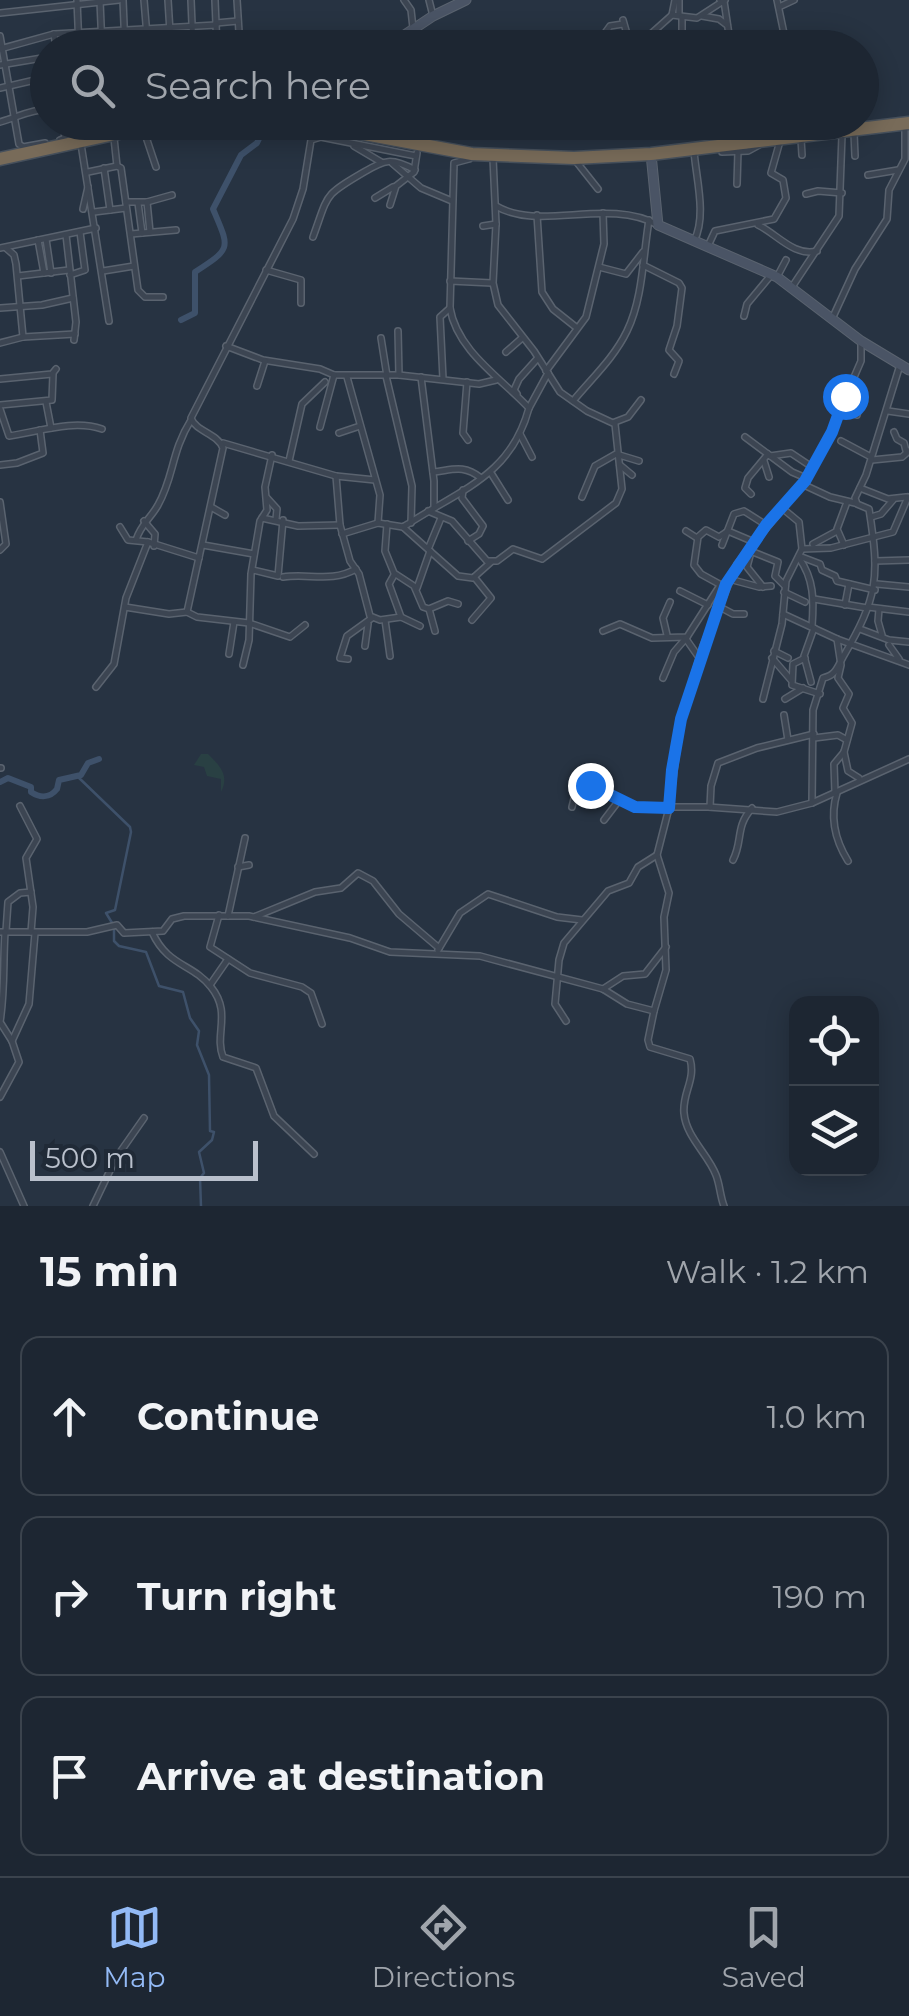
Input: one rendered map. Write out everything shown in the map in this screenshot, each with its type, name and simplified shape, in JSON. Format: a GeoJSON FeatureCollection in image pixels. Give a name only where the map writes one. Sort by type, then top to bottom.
{"type":"FeatureCollection","features":[{"type":"Feature","properties":{"kind":"highway"},"geometry":{"type":"LineString","coordinates":[[879,127],[907,123]]}},
{"type":"Feature","properties":{"kind":"highway"},"geometry":{"type":"LineString","coordinates":[[0,159],[83,140]]}},
{"type":"Feature","properties":{"kind":"highway"},"geometry":{"type":"LineString","coordinates":[[375,140],[417,150],[493,158],[694,152],[765,140]]}},
{"type":"Feature","properties":{"kind":"street"},"geometry":{"type":"LineString","coordinates":[[0,13],[51,4],[120,0],[124,28]]}},
{"type":"Feature","properties":{"kind":"street"},"geometry":{"type":"LineString","coordinates":[[144,0],[148,27]]}},
{"type":"Feature","properties":{"kind":"street"},"geometry":{"type":"LineString","coordinates":[[156,0],[168,0],[170,30]]}},
{"type":"Feature","properties":{"kind":"street"},"geometry":{"type":"LineString","coordinates":[[192,0],[192,30]]}},
{"type":"Feature","properties":{"kind":"street"},"geometry":{"type":"LineString","coordinates":[[215,0],[216,30]]}},
{"type":"Feature","properties":{"kind":"street"},"geometry":{"type":"LineString","coordinates":[[238,0],[239,30]]}},
{"type":"Feature","properties":{"kind":"street"},"geometry":{"type":"LineString","coordinates":[[404,0],[411,10],[413,28]]}},
{"type":"Feature","properties":{"kind":"street"},"geometry":{"type":"LineString","coordinates":[[428,0],[433,16]]}},
{"type":"Feature","properties":{"kind":"street"},"geometry":{"type":"LineString","coordinates":[[410,30],[466,0]]}},
{"type":"Feature","properties":{"kind":"street"},"geometry":{"type":"LineString","coordinates":[[677,0],[681,30]]}},
{"type":"Feature","properties":{"kind":"street"},"geometry":{"type":"LineString","coordinates":[[702,16],[723,0],[728,30]]}},
{"type":"Feature","properties":{"kind":"street"},"geometry":{"type":"LineString","coordinates":[[783,30],[778,4],[794,0]]}},
{"type":"Feature","properties":{"kind":"street"},"geometry":{"type":"LineString","coordinates":[[100,1],[101,30],[239,21]]}},
{"type":"Feature","properties":{"kind":"street"},"geometry":{"type":"LineString","coordinates":[[78,2],[78,30]]}},
{"type":"Feature","properties":{"kind":"street"},"geometry":{"type":"LineString","coordinates":[[658,30],[678,16],[719,19],[727,26]]}},
{"type":"Feature","properties":{"kind":"street"},"geometry":{"type":"LineString","coordinates":[[607,30],[624,22],[625,30]]}},
{"type":"Feature","properties":{"kind":"street"},"geometry":{"type":"LineString","coordinates":[[0,36],[2,65],[10,86],[19,144],[23,147],[55,140]]}},
{"type":"Feature","properties":{"kind":"street"},"geometry":{"type":"LineString","coordinates":[[1,48],[30,40]]}},
{"type":"Feature","properties":{"kind":"street"},"geometry":{"type":"LineString","coordinates":[[2,65],[30,60]]}},
{"type":"Feature","properties":{"kind":"street"},"geometry":{"type":"LineString","coordinates":[[0,88],[30,82]]}},
{"type":"Feature","properties":{"kind":"street"},"geometry":{"type":"LineString","coordinates":[[0,122],[30,110]]}},
{"type":"Feature","properties":{"kind":"street"},"geometry":{"type":"LineString","coordinates":[[832,319],[855,269],[886,221],[889,190],[904,159],[907,123]]}},
{"type":"Feature","properties":{"kind":"street"},"geometry":{"type":"LineString","coordinates":[[83,140],[109,321]]}},
{"type":"Feature","properties":{"kind":"street"},"geometry":{"type":"LineString","coordinates":[[110,140],[122,172],[138,290],[142,296],[163,297]]}},
{"type":"Feature","properties":{"kind":"street"},"geometry":{"type":"LineString","coordinates":[[145,140],[156,167]]}},
{"type":"Feature","properties":{"kind":"street"},"geometry":{"type":"LineString","coordinates":[[136,540],[144,521],[157,508],[178,439],[299,204],[312,140]]}},
{"type":"Feature","properties":{"kind":"street"},"geometry":{"type":"LineString","coordinates":[[333,140],[417,150],[413,175],[375,198]]}},
{"type":"Feature","properties":{"kind":"street"},"geometry":{"type":"LineString","coordinates":[[708,246],[715,231],[772,220],[786,198],[783,180],[771,173],[779,140]]}},
{"type":"Feature","properties":{"kind":"street"},"geometry":{"type":"LineString","coordinates":[[801,140],[802,154]]}},
{"type":"Feature","properties":{"kind":"street"},"geometry":{"type":"LineString","coordinates":[[792,287],[836,222],[847,140]]}},
{"type":"Feature","properties":{"kind":"street"},"geometry":{"type":"LineString","coordinates":[[851,140],[855,156]]}},
{"type":"Feature","properties":{"kind":"street"},"geometry":{"type":"LineString","coordinates":[[694,241],[700,208],[694,152],[738,152],[756,148],[758,141]]}},
{"type":"Feature","properties":{"kind":"street"},"geometry":{"type":"LineString","coordinates":[[352,145],[413,175],[424,190],[452,201]]}},
{"type":"Feature","properties":{"kind":"street"},"geometry":{"type":"LineString","coordinates":[[737,184],[738,152]]}},
{"type":"Feature","properties":{"kind":"street"},"geometry":{"type":"LineString","coordinates":[[573,401],[604,367],[628,329],[653,223],[651,154]]}},
{"type":"Feature","properties":{"kind":"street"},"geometry":{"type":"LineString","coordinates":[[475,578],[490,562],[513,549],[542,560],[616,504],[622,489],[616,426],[560,392],[500,309],[493,284],[493,158],[455,162],[450,308],[458,329],[496,380],[530,406]]}},
{"type":"Feature","properties":{"kind":"street"},"geometry":{"type":"LineString","coordinates":[[574,158],[598,189]]}},
{"type":"Feature","properties":{"kind":"street"},"geometry":{"type":"LineString","coordinates":[[313,237],[323,207],[334,190],[384,161]]}},
{"type":"Feature","properties":{"kind":"street"},"geometry":{"type":"LineString","coordinates":[[88,172],[117,166]]}},
{"type":"Feature","properties":{"kind":"street"},"geometry":{"type":"LineString","coordinates":[[104,168],[110,210]]}},
{"type":"Feature","properties":{"kind":"street"},"geometry":{"type":"LineString","coordinates":[[868,175],[892,173],[900,168]]}},
{"type":"Feature","properties":{"kind":"street"},"geometry":{"type":"LineString","coordinates":[[82,209],[89,182]]}},
{"type":"Feature","properties":{"kind":"street"},"geometry":{"type":"LineString","coordinates":[[390,205],[396,186]]}},
{"type":"Feature","properties":{"kind":"street"},"geometry":{"type":"LineString","coordinates":[[806,194],[842,193]]}},
{"type":"Feature","properties":{"kind":"street"},"geometry":{"type":"LineString","coordinates":[[94,212],[172,196]]}},
{"type":"Feature","properties":{"kind":"street"},"geometry":{"type":"LineString","coordinates":[[138,202],[146,232]]}},
{"type":"Feature","properties":{"kind":"street"},"geometry":{"type":"LineString","coordinates":[[146,232],[147,202]]}},
{"type":"Feature","properties":{"kind":"street"},"geometry":{"type":"LineString","coordinates":[[496,206],[504,211],[537,215],[630,213],[774,276],[861,341],[905,367],[855,503]]}},
{"type":"Feature","properties":{"kind":"street"},"geometry":{"type":"LineString","coordinates":[[483,226],[504,211]]}},
{"type":"Feature","properties":{"kind":"street"},"geometry":{"type":"LineString","coordinates":[[403,527],[490,472],[510,454],[547,372],[588,309],[605,235],[603,213]]}},
{"type":"Feature","properties":{"kind":"street"},"geometry":{"type":"LineString","coordinates":[[537,215],[542,292],[553,308],[577,328]]}},
{"type":"Feature","properties":{"kind":"street"},"geometry":{"type":"LineString","coordinates":[[756,224],[793,248],[817,252]]}},
{"type":"Feature","properties":{"kind":"street"},"geometry":{"type":"LineString","coordinates":[[2,247],[96,228]]}},
{"type":"Feature","properties":{"kind":"street"},"geometry":{"type":"LineString","coordinates":[[130,234],[176,230]]}},
{"type":"Feature","properties":{"kind":"street"},"geometry":{"type":"LineString","coordinates":[[18,276],[85,270],[80,232]]}},
{"type":"Feature","properties":{"kind":"street"},"geometry":{"type":"LineString","coordinates":[[0,343],[23,337],[74,337],[66,235]]}},
{"type":"Feature","properties":{"kind":"street"},"geometry":{"type":"LineString","coordinates":[[46,239],[48,273]]}},
{"type":"Feature","properties":{"kind":"street"},"geometry":{"type":"LineString","coordinates":[[38,240],[48,273]]}},
{"type":"Feature","properties":{"kind":"street"},"geometry":{"type":"LineString","coordinates":[[2,247],[15,258],[23,337]]}},
{"type":"Feature","properties":{"kind":"street"},"geometry":{"type":"LineString","coordinates":[[598,268],[626,274],[644,252]]}},
{"type":"Feature","properties":{"kind":"street"},"geometry":{"type":"LineString","coordinates":[[744,316],[747,304],[786,260]]}},
{"type":"Feature","properties":{"kind":"street"},"geometry":{"type":"LineString","coordinates":[[643,265],[682,288],[678,326],[669,350],[679,361],[674,374]]}},
{"type":"Feature","properties":{"kind":"street"},"geometry":{"type":"LineString","coordinates":[[103,271],[134,266]]}},
{"type":"Feature","properties":{"kind":"street"},"geometry":{"type":"LineString","coordinates":[[266,270],[300,280],[300,303]]}},
{"type":"Feature","properties":{"kind":"street"},"geometry":{"type":"LineString","coordinates":[[450,281],[493,284]]}},
{"type":"Feature","properties":{"kind":"street"},"geometry":{"type":"LineString","coordinates":[[0,308],[73,298]]}},
{"type":"Feature","properties":{"kind":"street"},"geometry":{"type":"LineString","coordinates":[[443,379],[440,317],[450,308]]}},
{"type":"Feature","properties":{"kind":"street"},"geometry":{"type":"LineString","coordinates":[[398,330],[399,375]]}},
{"type":"Feature","properties":{"kind":"street"},"geometry":{"type":"LineString","coordinates":[[381,338],[412,486],[411,523]]}},
{"type":"Feature","properties":{"kind":"street"},"geometry":{"type":"LineString","coordinates":[[506,352],[522,338]]}},
{"type":"Feature","properties":{"kind":"street"},"geometry":{"type":"LineString","coordinates":[[663,678],[673,654],[708,605],[766,525],[804,481],[832,432],[861,361],[861,341]]}},
{"type":"Feature","properties":{"kind":"street"},"geometry":{"type":"LineString","coordinates":[[226,346],[265,361],[320,369],[334,375],[399,375],[482,384],[496,380]]}},
{"type":"Feature","properties":{"kind":"street"},"geometry":{"type":"LineString","coordinates":[[530,406],[514,390],[519,378],[537,359]]}},
{"type":"Feature","properties":{"kind":"street"},"geometry":{"type":"LineString","coordinates":[[257,386],[265,361]]}},
{"type":"Feature","properties":{"kind":"street"},"geometry":{"type":"LineString","coordinates":[[0,379],[55,371],[52,398],[0,407],[3,436],[51,428],[102,429]]}},
{"type":"Feature","properties":{"kind":"street"},"geometry":{"type":"LineString","coordinates":[[320,427],[334,375]]}},
{"type":"Feature","properties":{"kind":"street"},"geometry":{"type":"LineString","coordinates":[[347,376],[381,502],[385,551],[395,574],[416,590],[428,609],[435,631]]}},
{"type":"Feature","properties":{"kind":"street"},"geometry":{"type":"LineString","coordinates":[[421,377],[433,472],[431,510]]}},
{"type":"Feature","properties":{"kind":"street"},"geometry":{"type":"LineString","coordinates":[[852,381],[852,394],[860,404],[857,415]]}},
{"type":"Feature","properties":{"kind":"street"},"geometry":{"type":"LineString","coordinates":[[289,461],[302,404],[325,382]]}},
{"type":"Feature","properties":{"kind":"street"},"geometry":{"type":"LineString","coordinates":[[466,382],[463,436],[468,440]]}},
{"type":"Feature","properties":{"kind":"street"},"geometry":{"type":"LineString","coordinates":[[46,400],[51,428]]}},
{"type":"Feature","properties":{"kind":"street"},"geometry":{"type":"LineString","coordinates":[[612,423],[624,420],[641,400]]}},
{"type":"Feature","properties":{"kind":"street"},"geometry":{"type":"LineString","coordinates":[[888,411],[909,414]]}},
{"type":"Feature","properties":{"kind":"street"},"geometry":{"type":"LineString","coordinates":[[191,420],[222,442],[336,476],[375,480]]}},
{"type":"Feature","properties":{"kind":"street"},"geometry":{"type":"LineString","coordinates":[[339,433],[360,426]]}},
{"type":"Feature","properties":{"kind":"street"},"geometry":{"type":"LineString","coordinates":[[0,465],[43,454],[40,430]]}},
{"type":"Feature","properties":{"kind":"street"},"geometry":{"type":"LineString","coordinates":[[841,440],[870,458],[902,457],[908,451],[894,432]]}},
{"type":"Feature","properties":{"kind":"street"},"geometry":{"type":"LineString","coordinates":[[520,434],[532,457]]}},
{"type":"Feature","properties":{"kind":"street"},"geometry":{"type":"LineString","coordinates":[[745,437],[804,481],[869,508],[875,587],[852,644],[832,676],[823,678],[814,710],[812,803]]}},
{"type":"Feature","properties":{"kind":"street"},"geometry":{"type":"LineString","coordinates":[[187,612],[222,442]]}},
{"type":"Feature","properties":{"kind":"street"},"geometry":{"type":"LineString","coordinates":[[751,494],[746,488],[747,480],[767,456],[793,453],[812,467]]}},
{"type":"Feature","properties":{"kind":"street"},"geometry":{"type":"LineString","coordinates":[[582,497],[594,466],[616,454],[640,461]]}},
{"type":"Feature","properties":{"kind":"street"},"geometry":{"type":"LineString","coordinates":[[243,666],[252,570],[267,510],[265,488],[272,455]]}},
{"type":"Feature","properties":{"kind":"street"},"geometry":{"type":"LineString","coordinates":[[767,456],[769,477]]}},
{"type":"Feature","properties":{"kind":"street"},"geometry":{"type":"LineString","coordinates":[[617,463],[632,475]]}},
{"type":"Feature","properties":{"kind":"street"},"geometry":{"type":"LineString","coordinates":[[433,472],[456,467],[468,469],[480,478]]}},
{"type":"Feature","properties":{"kind":"street"},"geometry":{"type":"LineString","coordinates":[[490,472],[508,500]]}},
{"type":"Feature","properties":{"kind":"street"},"geometry":{"type":"LineString","coordinates":[[336,476],[342,534],[370,620],[365,646]]}},
{"type":"Feature","properties":{"kind":"street"},"geometry":{"type":"LineString","coordinates":[[860,488],[893,500],[908,497]]}},
{"type":"Feature","properties":{"kind":"street"},"geometry":{"type":"LineString","coordinates":[[463,489],[462,498],[483,526],[480,534],[468,541]]}},
{"type":"Feature","properties":{"kind":"street"},"geometry":{"type":"LineString","coordinates":[[802,537],[816,546],[844,545],[893,532],[908,497]]}},
{"type":"Feature","properties":{"kind":"street"},"geometry":{"type":"LineString","coordinates":[[252,570],[278,576],[279,520],[267,498]]}},
{"type":"Feature","properties":{"kind":"street"},"geometry":{"type":"LineString","coordinates":[[870,516],[880,514],[893,500]]}},
{"type":"Feature","properties":{"kind":"street"},"geometry":{"type":"LineString","coordinates":[[0,502],[6,544],[0,550]]}},
{"type":"Feature","properties":{"kind":"street"},"geometry":{"type":"LineString","coordinates":[[801,552],[838,531],[847,502]]}},
{"type":"Feature","properties":{"kind":"street"},"geometry":{"type":"LineString","coordinates":[[211,508],[225,515]]}},
{"type":"Feature","properties":{"kind":"street"},"geometry":{"type":"LineString","coordinates":[[764,699],[785,590],[801,552],[799,522],[782,508]]}},
{"type":"Feature","properties":{"kind":"street"},"geometry":{"type":"LineString","coordinates":[[431,510],[452,521],[490,562]]}},
{"type":"Feature","properties":{"kind":"street"},"geometry":{"type":"LineString","coordinates":[[722,544],[732,515],[742,511],[766,525]]}},
{"type":"Feature","properties":{"kind":"street"},"geometry":{"type":"LineString","coordinates":[[416,590],[442,517]]}},
{"type":"Feature","properties":{"kind":"street"},"geometry":{"type":"LineString","coordinates":[[262,518],[298,526],[340,525]]}},
{"type":"Feature","properties":{"kind":"street"},"geometry":{"type":"LineString","coordinates":[[96,687],[114,664],[125,607],[155,534],[144,521]]}},
{"type":"Feature","properties":{"kind":"street"},"geometry":{"type":"LineString","coordinates":[[342,534],[382,524],[403,527],[458,576],[475,578],[491,598],[472,620]]}},
{"type":"Feature","properties":{"kind":"street"},"geometry":{"type":"LineString","coordinates":[[120,527],[127,540],[199,558]]}},
{"type":"Feature","properties":{"kind":"street"},"geometry":{"type":"LineString","coordinates":[[754,542],[725,531],[717,536],[706,530],[697,538],[694,566],[701,574],[726,582],[771,586]]}},
{"type":"Feature","properties":{"kind":"street"},"geometry":{"type":"LineString","coordinates":[[686,531],[697,538]]}},
{"type":"Feature","properties":{"kind":"street"},"geometry":{"type":"LineString","coordinates":[[838,531],[844,545]]}},
{"type":"Feature","properties":{"kind":"street"},"geometry":{"type":"LineString","coordinates":[[744,536],[747,566],[763,588]]}},
{"type":"Feature","properties":{"kind":"street"},"geometry":{"type":"LineString","coordinates":[[203,546],[255,554]]}},
{"type":"Feature","properties":{"kind":"street"},"geometry":{"type":"LineString","coordinates":[[873,547],[885,561]]}},
{"type":"Feature","properties":{"kind":"street"},"geometry":{"type":"LineString","coordinates":[[748,551],[778,562],[775,576],[785,590],[805,602]]}},
{"type":"Feature","properties":{"kind":"street"},"geometry":{"type":"LineString","coordinates":[[801,552],[836,580],[875,587],[909,587]]}},
{"type":"Feature","properties":{"kind":"street"},"geometry":{"type":"LineString","coordinates":[[801,552],[814,599],[814,627],[805,658],[812,682]]}},
{"type":"Feature","properties":{"kind":"street"},"geometry":{"type":"LineString","coordinates":[[875,560],[909,560]]}},
{"type":"Feature","properties":{"kind":"street"},"geometry":{"type":"LineString","coordinates":[[283,577],[304,574],[323,578],[356,568]]}},
{"type":"Feature","properties":{"kind":"street"},"geometry":{"type":"LineString","coordinates":[[395,574],[388,584],[401,618]]}},
{"type":"Feature","properties":{"kind":"street"},"geometry":{"type":"LineString","coordinates":[[724,1206],[715,1172],[684,1118],[692,1077],[690,1060],[649,1045],[666,970],[664,912],[669,893],[657,856],[669,808],[678,730],[726,582]]}},
{"type":"Feature","properties":{"kind":"street"},"geometry":{"type":"LineString","coordinates":[[845,604],[849,583]]}},
{"type":"Feature","properties":{"kind":"street"},"geometry":{"type":"LineString","coordinates":[[680,591],[708,605]]}},
{"type":"Feature","properties":{"kind":"street"},"geometry":{"type":"LineString","coordinates":[[814,599],[909,612]]}},
{"type":"Feature","properties":{"kind":"street"},"geometry":{"type":"LineString","coordinates":[[428,609],[445,601],[458,604]]}},
{"type":"Feature","properties":{"kind":"street"},"geometry":{"type":"LineString","coordinates":[[667,635],[664,618],[670,602]]}},
{"type":"Feature","properties":{"kind":"street"},"geometry":{"type":"LineString","coordinates":[[718,606],[733,614],[744,614]]}},
{"type":"Feature","properties":{"kind":"street"},"geometry":{"type":"LineString","coordinates":[[125,607],[249,623],[290,637],[305,626]]}},
{"type":"Feature","properties":{"kind":"street"},"geometry":{"type":"LineString","coordinates":[[879,609],[878,625],[901,661]]}},
{"type":"Feature","properties":{"kind":"street"},"geometry":{"type":"LineString","coordinates":[[782,614],[909,666]]}},
{"type":"Feature","properties":{"kind":"street"},"geometry":{"type":"LineString","coordinates":[[349,661],[340,658],[347,636],[370,620],[401,618],[420,626]]}},
{"type":"Feature","properties":{"kind":"street"},"geometry":{"type":"LineString","coordinates":[[385,620],[390,656]]}},
{"type":"Feature","properties":{"kind":"street"},"geometry":{"type":"LineString","coordinates":[[230,654],[234,622]]}},
{"type":"Feature","properties":{"kind":"street"},"geometry":{"type":"LineString","coordinates":[[603,631],[620,624],[652,638],[686,638],[700,659]]}},
{"type":"Feature","properties":{"kind":"street"},"geometry":{"type":"LineString","coordinates":[[860,629],[887,641],[909,642]]}},
{"type":"Feature","properties":{"kind":"street"},"geometry":{"type":"LineString","coordinates":[[838,639],[838,678],[849,695],[843,708],[852,720],[844,752],[834,766],[833,808],[837,842],[848,861]]}},
{"type":"Feature","properties":{"kind":"street"},"geometry":{"type":"LineString","coordinates":[[887,641],[889,656]]}},
{"type":"Feature","properties":{"kind":"street"},"geometry":{"type":"LineString","coordinates":[[664,651],[673,654]]}},
{"type":"Feature","properties":{"kind":"street"},"geometry":{"type":"LineString","coordinates":[[773,655],[788,658]]}},
{"type":"Feature","properties":{"kind":"street"},"geometry":{"type":"LineString","coordinates":[[773,655],[792,680]]}},
{"type":"Feature","properties":{"kind":"street"},"geometry":{"type":"LineString","coordinates":[[805,658],[793,664],[792,686],[820,694]]}},
{"type":"Feature","properties":{"kind":"street"},"geometry":{"type":"LineString","coordinates":[[785,700],[803,688]]}},
{"type":"Feature","properties":{"kind":"street"},"geometry":{"type":"LineString","coordinates":[[784,715],[788,740]]}},
{"type":"Feature","properties":{"kind":"street"},"geometry":{"type":"LineString","coordinates":[[710,807],[718,762],[788,740],[839,735],[847,740]]}},
{"type":"Feature","properties":{"kind":"street"},"geometry":{"type":"LineString","coordinates":[[844,752],[848,771],[859,778]]}},
{"type":"Feature","properties":{"kind":"street"},"geometry":{"type":"LineString","coordinates":[[572,807],[579,778],[635,807],[752,808],[777,812],[812,803],[909,758]]}},
{"type":"Feature","properties":{"kind":"street"},"geometry":{"type":"LineString","coordinates":[[604,820],[620,799]]}},
{"type":"Feature","properties":{"kind":"street"},"geometry":{"type":"LineString","coordinates":[[12,1041],[29,1004],[33,932],[26,858],[38,839],[20,806]]}},
{"type":"Feature","properties":{"kind":"street"},"geometry":{"type":"LineString","coordinates":[[732,860],[740,823],[752,808]]}},
{"type":"Feature","properties":{"kind":"street"},"geometry":{"type":"LineString","coordinates":[[228,916],[245,838]]}},
{"type":"Feature","properties":{"kind":"street"},"geometry":{"type":"LineString","coordinates":[[566,1021],[555,1004],[562,946],[608,891],[629,883],[639,866],[657,856]]}},
{"type":"Feature","properties":{"kind":"street"},"geometry":{"type":"LineString","coordinates":[[238,867],[249,866]]}},
{"type":"Feature","properties":{"kind":"street"},"geometry":{"type":"LineString","coordinates":[[254,917],[312,893],[341,888],[358,873],[373,881],[399,914],[437,950]]}},
{"type":"Feature","properties":{"kind":"street"},"geometry":{"type":"LineString","coordinates":[[0,1098],[19,1062],[0,1018],[6,993],[2,966],[8,902],[20,893],[31,892]]}},
{"type":"Feature","properties":{"kind":"street"},"geometry":{"type":"LineString","coordinates":[[437,950],[460,913],[488,894],[557,917],[582,920]]}},
{"type":"Feature","properties":{"kind":"street"},"geometry":{"type":"LineString","coordinates":[[219,916],[210,947],[250,972],[302,986],[312,993],[322,1024]]}},
{"type":"Feature","properties":{"kind":"street"},"geometry":{"type":"LineString","coordinates":[[4,932],[87,932],[117,925],[124,933],[152,932],[163,931],[175,918],[254,917],[350,938],[390,952],[437,950],[480,956],[603,990],[627,1004],[654,1011]]}},
{"type":"Feature","properties":{"kind":"street"},"geometry":{"type":"LineString","coordinates":[[152,932],[169,958],[210,984],[224,1021],[220,1048],[223,1057],[256,1068],[274,1116],[314,1154]]}},
{"type":"Feature","properties":{"kind":"street"},"geometry":{"type":"LineString","coordinates":[[603,990],[622,976],[648,972],[666,947]]}},
{"type":"Feature","properties":{"kind":"street"},"geometry":{"type":"LineString","coordinates":[[210,984],[228,958]]}},
{"type":"Feature","properties":{"kind":"street"},"geometry":{"type":"LineString","coordinates":[[92,1206],[116,1158],[144,1118]]}},
{"type":"Feature","properties":{"kind":"street"},"geometry":{"type":"LineString","coordinates":[[0,1152],[24,1206]]}},
{"type":"Feature","properties":{"kind":"green space"},"geometry":{"type":"Polygon","coordinates":[[[201,754],[208,754],[222,771],[221,792],[221,779],[207,776],[204,767],[194,765],[201,754]]]}},
{"type":"Feature","properties":{"kind":"waterway"},"geometry":{"type":"LineString","coordinates":[[181,320],[195,313],[195,272],[216,258],[224,247],[223,232],[213,209],[241,155],[258,140]]}},
{"type":"Feature","properties":{"kind":"waterway"},"geometry":{"type":"LineString","coordinates":[[0,782],[8,778],[31,787],[34,794],[48,795],[57,789],[59,780],[81,775],[88,763],[99,759]]}},
{"type":"Feature","properties":{"kind":"waterway"},"geometry":{"type":"LineString","coordinates":[[77,776],[130,827],[115,910],[106,913],[114,926],[114,941],[119,946],[146,952],[159,986],[183,992],[190,1018],[199,1031],[197,1045],[209,1075],[210,1131],[214,1132],[212,1140],[199,1152],[204,1173],[200,1178],[201,1206]]}},
{"type":"Feature","properties":{"kind":"route"},"geometry":{"type":"LineString","coordinates":[[590,785],[635,807],[669,808],[681,719],[726,584],[766,525],[805,481],[832,432],[845,396]]}}]}
